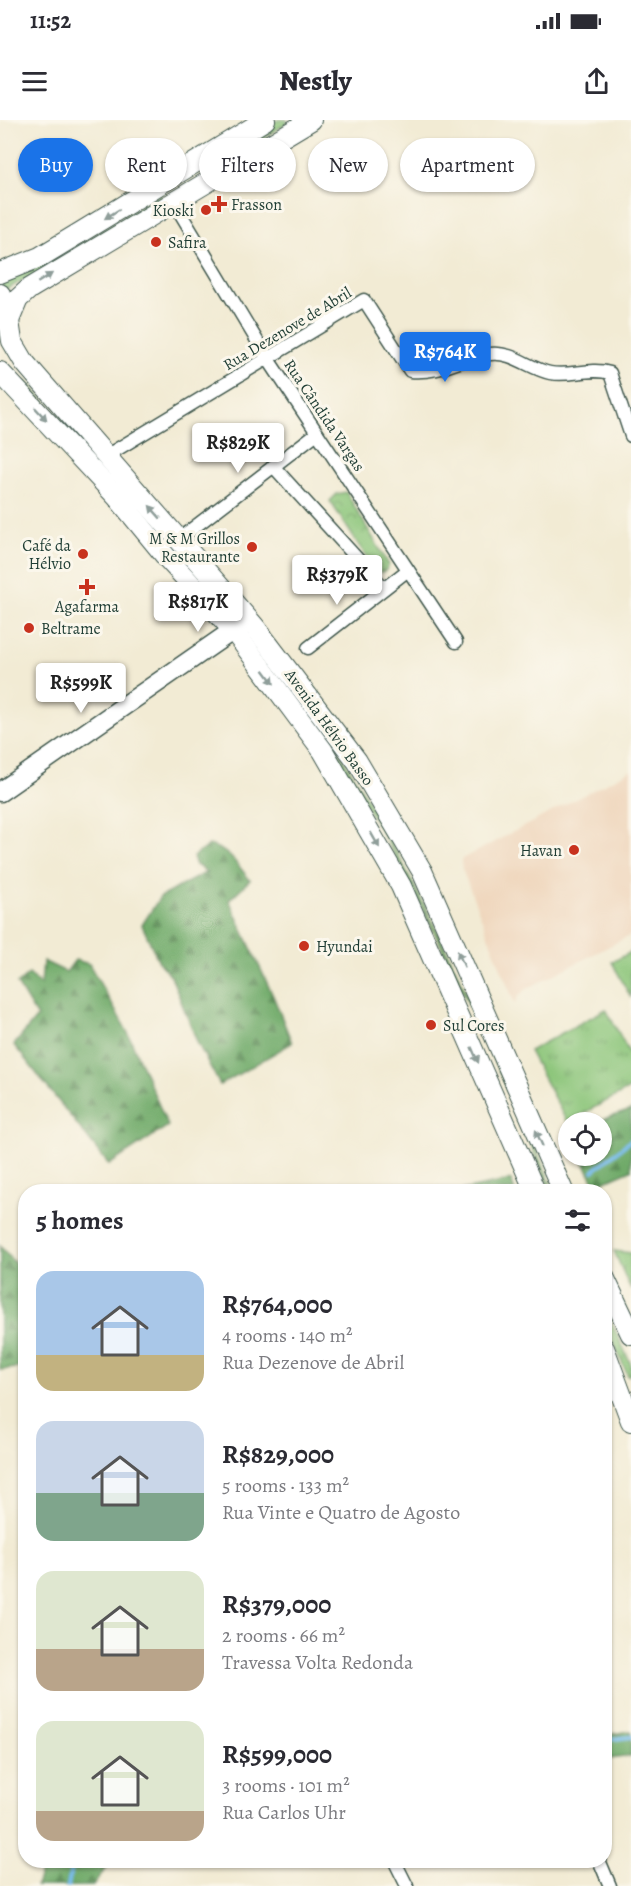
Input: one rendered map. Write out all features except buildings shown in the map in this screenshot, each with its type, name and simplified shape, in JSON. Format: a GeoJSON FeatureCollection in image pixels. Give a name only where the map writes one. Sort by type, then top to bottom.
{"type":"FeatureCollection","features":[{"type":"Feature","properties":{"kind":"main road"},"geometry":{"type":"LineString","coordinates":[[187,167],[265,120]]}},
{"type":"Feature","properties":{"kind":"main road"},"geometry":{"type":"LineString","coordinates":[[5,330],[18,299],[29,289],[305,122]]}},
{"type":"Feature","properties":{"kind":"main road"},"geometry":{"type":"LineString","coordinates":[[0,273],[40,257],[146,192]]}},
{"type":"Feature","properties":{"kind":"main road"},"geometry":{"type":"LineString","coordinates":[[167,192],[173,201]]}},
{"type":"Feature","properties":{"kind":"main road","name":"Avenida Hélvio Basso"},"geometry":{"type":"LineString","coordinates":[[0,294],[7,308],[5,330],[25,363],[179,539],[241,625],[323,751],[401,886],[532,1184]]}},
{"type":"Feature","properties":{"kind":"main road","name":"Avenida Hélvio Basso"},"geometry":{"type":"LineString","coordinates":[[0,372],[117,497],[167,558],[241,625],[347,746],[375,789],[422,871],[561,1184]]}},
{"type":"Feature","properties":{"kind":"main road"},"geometry":{"type":"LineString","coordinates":[[612,1294],[631,1334]]}},
{"type":"Feature","properties":{"kind":"main road"},"geometry":{"type":"LineString","coordinates":[[612,1363],[626,1390],[631,1421]]}},
{"type":"Feature","properties":{"kind":"street","name":"Rua Cândida Vargas"},"geometry":{"type":"LineString","coordinates":[[173,201],[268,359],[456,642]]}},
{"type":"Feature","properties":{"kind":"street","name":"Rua Dezenove de Abril"},"geometry":{"type":"LineString","coordinates":[[106,456],[364,300],[410,371],[426,373],[490,354],[505,355],[551,373],[598,370],[609,373],[631,436]]}},
{"type":"Feature","properties":{"kind":"street"},"geometry":{"type":"LineString","coordinates":[[179,539],[317,433]]}},
{"type":"Feature","properties":{"kind":"street"},"geometry":{"type":"LineString","coordinates":[[273,466],[384,588]]}},
{"type":"Feature","properties":{"kind":"street"},"geometry":{"type":"LineString","coordinates":[[308,648],[408,570]]}},
{"type":"Feature","properties":{"kind":"street"},"geometry":{"type":"LineString","coordinates":[[0,792],[241,625]]}},
{"type":"Feature","properties":{"kind":"street"},"geometry":{"type":"LineString","coordinates":[[398,1868],[407,1886]]}},
{"type":"Feature","properties":{"kind":"street"},"geometry":{"type":"LineString","coordinates":[[602,1868],[610,1886]]}},
{"type":"Feature","properties":{"kind":"shaded area"},"geometry":{"type":"Polygon","coordinates":[[[631,770],[631,935],[528,988],[518,996],[515,1004],[462,869],[462,859],[631,770]]]}},
{"type":"Feature","properties":{"kind":"green space"},"geometry":{"type":"Polygon","coordinates":[[[278,120],[287,120],[287,123],[263,138],[249,138],[278,120]]]}},
{"type":"Feature","properties":{"kind":"green space"},"geometry":{"type":"Polygon","coordinates":[[[161,194],[161,199],[141,214],[4,291],[0,286],[0,278],[60,256],[161,194]]]}},
{"type":"Feature","properties":{"kind":"green space"},"geometry":{"type":"Polygon","coordinates":[[[26,381],[232,614],[230,616],[24,383],[26,381]]]}},
{"type":"Feature","properties":{"kind":"green space"},"geometry":{"type":"Polygon","coordinates":[[[346,492],[389,565],[385,571],[377,573],[330,501],[337,494],[346,492]]]}},
{"type":"Feature","properties":{"kind":"green space"},"geometry":{"type":"Polygon","coordinates":[[[274,665],[342,757],[402,862],[456,970],[551,1184],[548,1184],[461,987],[394,854],[357,790],[316,728],[272,668],[274,665]]]}},
{"type":"Feature","properties":{"kind":"green space"},"geometry":{"type":"Polygon","coordinates":[[[209,845],[228,855],[250,880],[229,900],[292,1043],[220,1085],[198,1044],[171,976],[160,964],[142,925],[160,897],[207,872],[196,865],[193,857],[209,845]]]}},
{"type":"Feature","properties":{"kind":"green space"},"geometry":{"type":"Polygon","coordinates":[[[631,952],[631,998],[612,962],[631,952]]]}},
{"type":"Feature","properties":{"kind":"green space"},"geometry":{"type":"Polygon","coordinates":[[[75,960],[89,964],[127,1031],[168,1126],[109,1165],[14,1045],[37,1017],[17,984],[29,974],[41,985],[43,961],[66,972],[75,960]]]}},
{"type":"Feature","properties":{"kind":"green space"},"geometry":{"type":"Polygon","coordinates":[[[606,1009],[631,1056],[631,1088],[586,1112],[562,1112],[529,1051],[606,1009]]]}},
{"type":"Feature","properties":{"kind":"green space"},"geometry":{"type":"Polygon","coordinates":[[[631,1110],[631,1170],[595,1184],[586,1166],[612,1166],[612,1116],[631,1110]]]}},
{"type":"Feature","properties":{"kind":"green space"},"geometry":{"type":"Polygon","coordinates":[[[511,1180],[512,1184],[492,1184],[511,1180]]]}},
{"type":"Feature","properties":{"kind":"green space"},"geometry":{"type":"Polygon","coordinates":[[[0,1246],[18,1267],[18,1368],[0,1370],[0,1246]]]}},
{"type":"Feature","properties":{"kind":"green space"},"geometry":{"type":"Polygon","coordinates":[[[614,1251],[631,1253],[631,1290],[614,1251]]]}},
{"type":"Feature","properties":{"kind":"green space"},"geometry":{"type":"Polygon","coordinates":[[[612,1323],[631,1365],[631,1374],[628,1376],[612,1339],[612,1323]]]}},
{"type":"Feature","properties":{"kind":"green space"},"geometry":{"type":"Polygon","coordinates":[[[631,1731],[631,1756],[612,1759],[612,1734],[631,1731]]]}},
{"type":"Feature","properties":{"kind":"green space"},"geometry":{"type":"Polygon","coordinates":[[[42,1868],[106,1868],[93,1886],[36,1886],[42,1868]]]}},
{"type":"Feature","properties":{"kind":"waterway"},"geometry":{"type":"LineString","coordinates":[[593,1171],[631,1140]]}},
{"type":"Feature","properties":{"kind":"waterway"},"geometry":{"type":"LineString","coordinates":[[612,1739],[631,1737]]}},
{"type":"Feature","properties":{"kind":"waterway"},"geometry":{"type":"LineString","coordinates":[[68,1886],[71,1868]]}},
{"type":"Feature","properties":{"kind":"place","name":"Frasson"},"geometry":{"type":"Point","coordinates":[219,204]}},
{"type":"Feature","properties":{"kind":"place","name":"Kioski"},"geometry":{"type":"Point","coordinates":[206,210]}},
{"type":"Feature","properties":{"kind":"place","name":"Safira"},"geometry":{"type":"Point","coordinates":[156,242]}},
{"type":"Feature","properties":{"kind":"place","name":"M & M Grillos Restaurante"},"geometry":{"type":"Point","coordinates":[252,547]}},
{"type":"Feature","properties":{"kind":"place","name":"Café da Hélvio"},"geometry":{"type":"Point","coordinates":[83,554]}},
{"type":"Feature","properties":{"kind":"place","name":"Agafarma"},"geometry":{"type":"Point","coordinates":[87,587]}},
{"type":"Feature","properties":{"kind":"place","name":"Beltrame"},"geometry":{"type":"Point","coordinates":[29,628]}},
{"type":"Feature","properties":{"kind":"place","name":"Havan"},"geometry":{"type":"Point","coordinates":[574,850]}},
{"type":"Feature","properties":{"kind":"place","name":"Hyundai"},"geometry":{"type":"Point","coordinates":[304,946]}},
{"type":"Feature","properties":{"kind":"place","name":"Sul Cores"},"geometry":{"type":"Point","coordinates":[431,1025]}}]}
